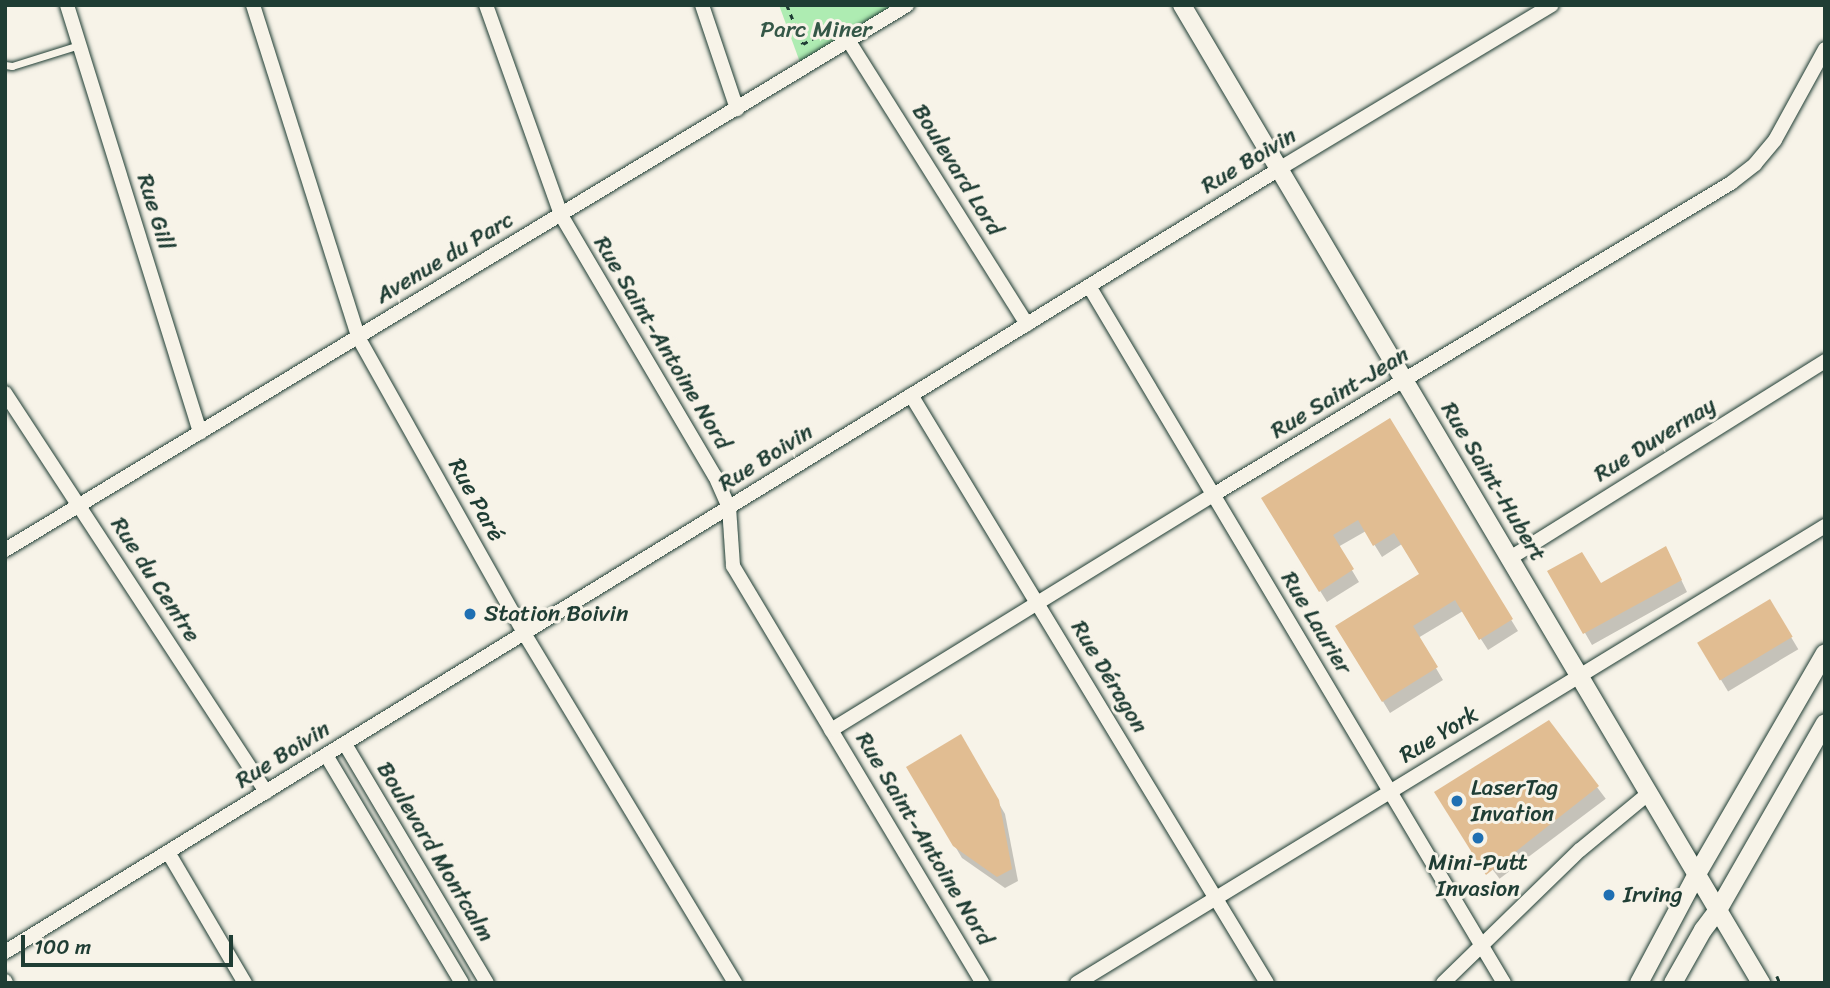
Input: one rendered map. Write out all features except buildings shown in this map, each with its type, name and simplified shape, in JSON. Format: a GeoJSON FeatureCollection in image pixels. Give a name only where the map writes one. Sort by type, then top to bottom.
{"type":"FeatureCollection","features":[{"type":"Feature","properties":{"kind":"street","name":"Rue Gill"},"geometry":{"type":"LineString","coordinates":[[67,5],[200,433]]}},
{"type":"Feature","properties":{"kind":"street","name":"Rue Paré"},"geometry":{"type":"LineString","coordinates":[[253,5],[358,337],[524,633],[735,983]]}},
{"type":"Feature","properties":{"kind":"street","name":"Rue Saint-Antoine Nord"},"geometry":{"type":"LineString","coordinates":[[486,5],[561,215],[715,476],[729,507],[733,566],[983,983]]}},
{"type":"Feature","properties":{"kind":"street"},"geometry":{"type":"LineString","coordinates":[[702,5],[737,109]]}},
{"type":"Feature","properties":{"kind":"street","name":"Avenue du Parc"},"geometry":{"type":"LineString","coordinates":[[5,550],[907,5]]}},
{"type":"Feature","properties":{"kind":"street","name":"Rue Saint-Hubert"},"geometry":{"type":"LineString","coordinates":[[1182,5],[1761,983]]}},
{"type":"Feature","properties":{"kind":"street","name":"Rue Boivin"},"geometry":{"type":"LineString","coordinates":[[5,952],[1279,169],[1552,5]]}},
{"type":"Feature","properties":{"kind":"street","name":"Boulevard Lord"},"geometry":{"type":"LineString","coordinates":[[848,40],[1027,324]]}},
{"type":"Feature","properties":{"kind":"street","name":"Rue Saint-Jean"},"geometry":{"type":"LineString","coordinates":[[831,730],[1747,170],[1775,140],[1825,49]]}},
{"type":"Feature","properties":{"kind":"street","name":"Rue Laurier"},"geometry":{"type":"LineString","coordinates":[[1088,286],[1504,983]]}},
{"type":"Feature","properties":{"kind":"street","name":"Rue Duvernay"},"geometry":{"type":"LineString","coordinates":[[1510,558],[1825,361]]}},
{"type":"Feature","properties":{"kind":"street","name":"Rue Déragon"},"geometry":{"type":"LineString","coordinates":[[911,396],[1267,983]]}},
{"type":"Feature","properties":{"kind":"street","name":"Rue du Centre"},"geometry":{"type":"LineString","coordinates":[[8,403],[79,506],[266,792]]}},
{"type":"Feature","properties":{"kind":"street","name":"Rue York"},"geometry":{"type":"LineString","coordinates":[[1077,983],[1825,526]]}},
{"type":"Feature","properties":{"kind":"street"},"geometry":{"type":"LineString","coordinates":[[1639,983],[1697,874],[1824,657]]}},
{"type":"Feature","properties":{"kind":"street"},"geometry":{"type":"LineString","coordinates":[[1673,983],[1825,723]]}},
{"type":"Feature","properties":{"kind":"street","name":"Boulevard Montcalm"},"geometry":{"type":"LineString","coordinates":[[345,744],[487,983]]}},
{"type":"Feature","properties":{"kind":"street","name":"Boulevard Montcalm"},"geometry":{"type":"LineString","coordinates":[[326,755],[462,983]]}},
{"type":"Feature","properties":{"kind":"street"},"geometry":{"type":"LineString","coordinates":[[1444,983],[1580,850],[1649,793]]}},
{"type":"Feature","properties":{"kind":"street"},"geometry":{"type":"LineString","coordinates":[[168,852],[245,983]]}},
{"type":"Feature","properties":{"kind":"lane"},"geometry":{"type":"LineString","coordinates":[[5,65],[12,66],[79,44]]}},
{"type":"Feature","properties":{"kind":"path"},"geometry":{"type":"LineString","coordinates":[[787,5],[803,44],[838,24],[848,40]]}},
{"type":"Feature","properties":{"kind":"green space","name":"Parc Miner"},"geometry":{"type":"Polygon","coordinates":[[[779,5],[903,5],[801,65],[779,5]]]}},
{"type":"Feature","properties":{"kind":"place","name":"Station Boivin"},"geometry":{"type":"Point","coordinates":[470,614]}},
{"type":"Feature","properties":{"kind":"place","name":"LaserTag Invation"},"geometry":{"type":"Point","coordinates":[1457,801]}},
{"type":"Feature","properties":{"kind":"place","name":"Mini-Putt Invasion"},"geometry":{"type":"Point","coordinates":[1478,838]}},
{"type":"Feature","properties":{"kind":"place","name":"Irving"},"geometry":{"type":"Point","coordinates":[1609,895]}}]}
